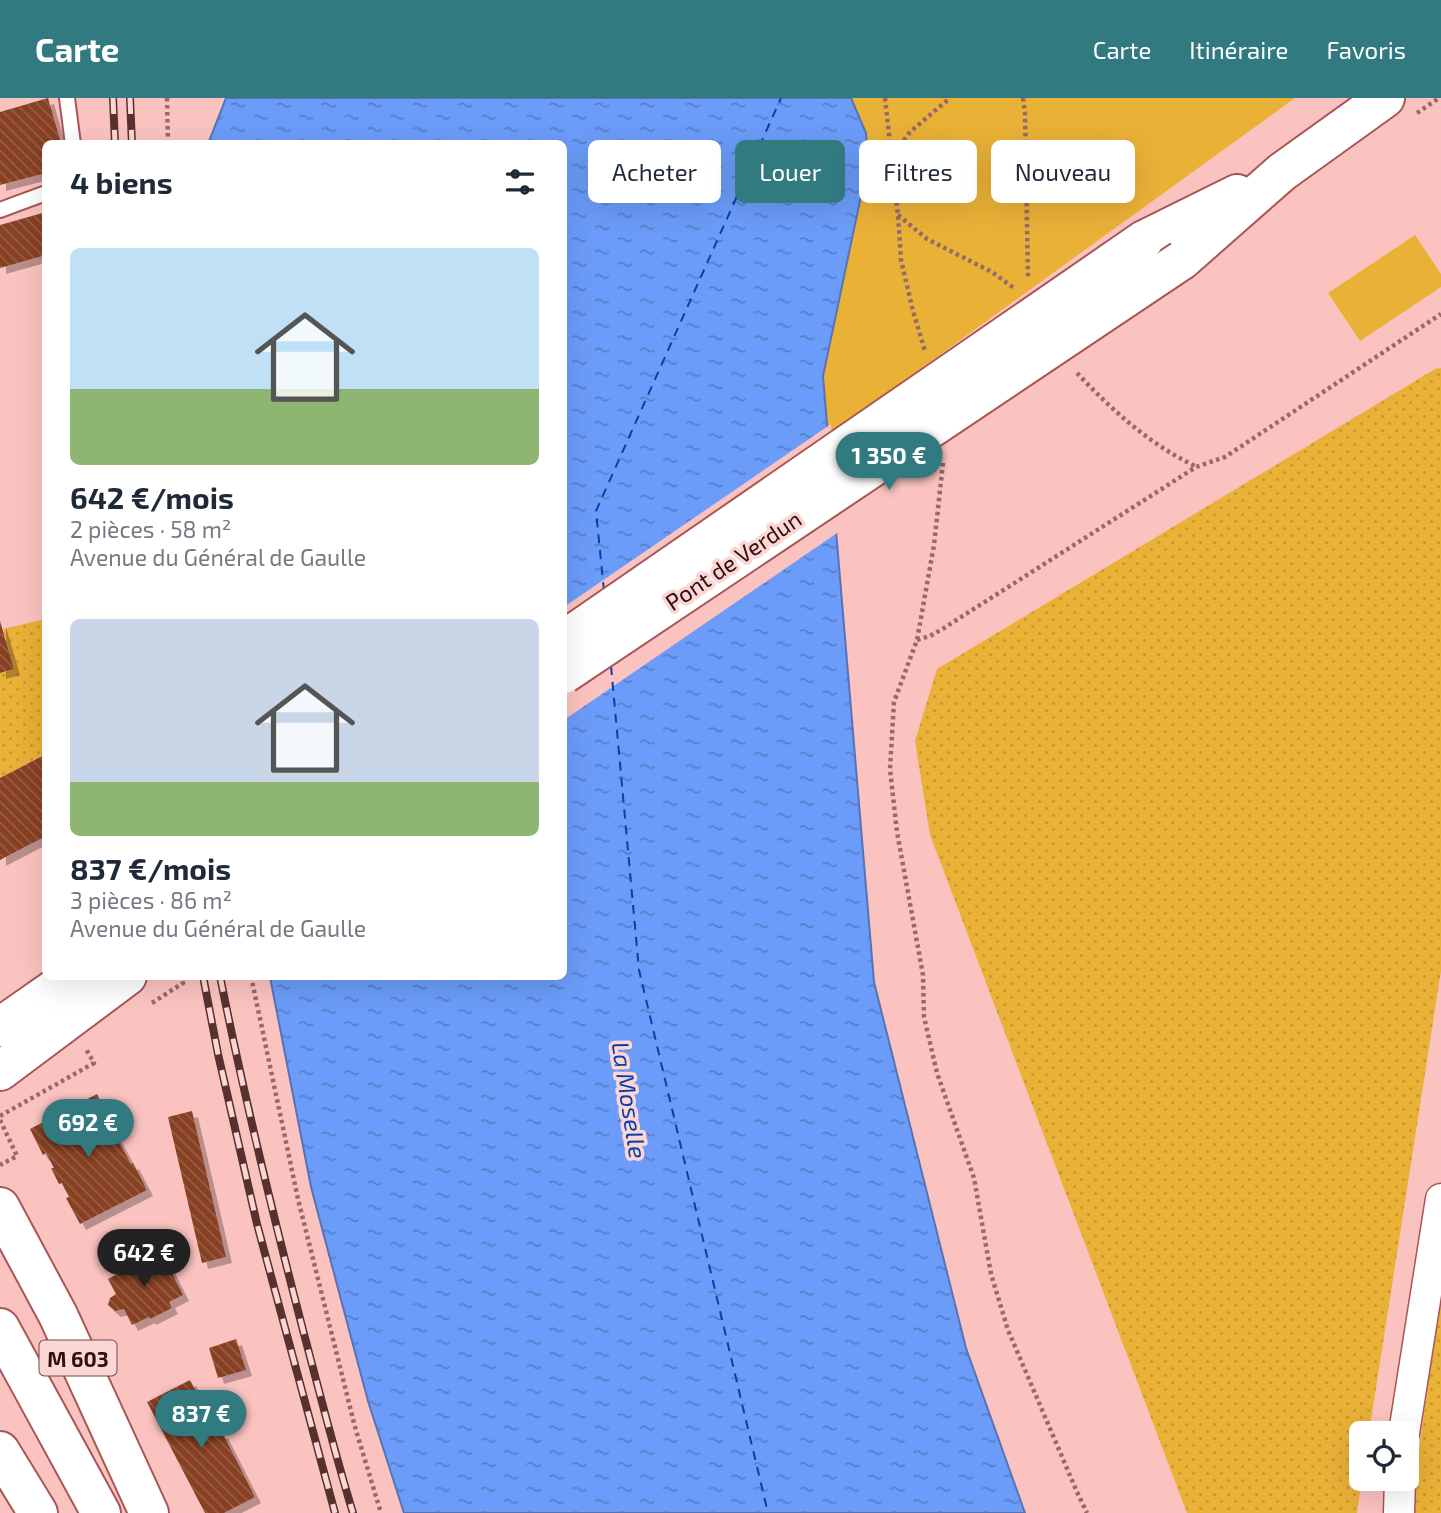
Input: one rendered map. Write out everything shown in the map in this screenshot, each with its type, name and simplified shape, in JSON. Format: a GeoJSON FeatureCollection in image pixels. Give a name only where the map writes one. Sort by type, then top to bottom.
{"type":"FeatureCollection","features":[{"type":"Feature","properties":{"kind":"main road"},"geometry":{"type":"LineString","coordinates":[[1282,172],[1385,98]]}},
{"type":"Feature","properties":{"kind":"main road","name":"Pont de Verdun"},"geometry":{"type":"LineString","coordinates":[[567,638],[1144,240],[1282,172]]}},
{"type":"Feature","properties":{"kind":"main road","name":"Pont de Verdun"},"geometry":{"type":"LineString","coordinates":[[567,672],[1182,260],[1282,172]]}},
{"type":"Feature","properties":{"kind":"main road"},"geometry":{"type":"LineString","coordinates":[[1,1025],[67,980]]}},
{"type":"Feature","properties":{"kind":"main road"},"geometry":{"type":"LineString","coordinates":[[2,1072],[139,991]]}},
{"type":"Feature","properties":{"kind":"main road","name":"M 603"},"geometry":{"type":"LineString","coordinates":[[0,1206],[58,1314],[149,1513]]}},
{"type":"Feature","properties":{"kind":"main road"},"geometry":{"type":"LineString","coordinates":[[0,1328],[102,1513]]}},
{"type":"Feature","properties":{"kind":"main road"},"geometry":{"type":"LineString","coordinates":[[0,1451],[38,1513]]}},
{"type":"Feature","properties":{"kind":"street"},"geometry":{"type":"LineString","coordinates":[[1406,1421],[1441,1199]]}},
{"type":"Feature","properties":{"kind":"street"},"geometry":{"type":"LineString","coordinates":[[1399,1513],[1400,1491]]}},
{"type":"Feature","properties":{"kind":"lane"},"geometry":{"type":"LineString","coordinates":[[67,98],[72,140]]}},
{"type":"Feature","properties":{"kind":"lane"},"geometry":{"type":"LineString","coordinates":[[0,210],[42,194]]}},
{"type":"Feature","properties":{"kind":"path"},"geometry":{"type":"LineString","coordinates":[[167,98],[168,140]]}},
{"type":"Feature","properties":{"kind":"path"},"geometry":{"type":"LineString","coordinates":[[885,98],[889,140]]}},
{"type":"Feature","properties":{"kind":"path"},"geometry":{"type":"LineString","coordinates":[[904,140],[950,98]]}},
{"type":"Feature","properties":{"kind":"path"},"geometry":{"type":"LineString","coordinates":[[1023,98],[1028,284]]}},
{"type":"Feature","properties":{"kind":"path"},"geometry":{"type":"LineString","coordinates":[[897,203],[901,260],[927,360]]}},
{"type":"Feature","properties":{"kind":"path"},"geometry":{"type":"LineString","coordinates":[[917,640],[944,628],[1196,467],[1225,457],[1441,314]]}},
{"type":"Feature","properties":{"kind":"path"},"geometry":{"type":"LineString","coordinates":[[944,457],[934,545],[917,640],[894,702],[890,769],[897,832],[923,975],[924,1017],[937,1073],[974,1178],[991,1274],[1008,1330],[1087,1513]]}},
{"type":"Feature","properties":{"kind":"path"},"geometry":{"type":"LineString","coordinates":[[139,991],[183,984],[180,980]]}},
{"type":"Feature","properties":{"kind":"path"},"geometry":{"type":"LineString","coordinates":[[252,980],[298,1199],[355,1427],[381,1513]]}},
{"type":"Feature","properties":{"kind":"path"},"geometry":{"type":"LineString","coordinates":[[0,1165],[17,1156],[0,1118],[93,1063],[85,1047]]}},
{"type":"Feature","properties":{"kind":"shaded area"},"geometry":{"type":"Polygon","coordinates":[[[851,98],[1295,98],[829,435],[823,376],[860,203],[977,203],[977,140],[866,140],[851,98]]]}},
{"type":"Feature","properties":{"kind":"shaded area"},"geometry":{"type":"Polygon","coordinates":[[[1415,235],[1441,274],[1441,287],[1360,341],[1328,293],[1415,235]]]}},
{"type":"Feature","properties":{"kind":"shaded area"},"geometry":{"type":"Polygon","coordinates":[[[1441,368],[1441,971],[1371,1421],[1349,1421],[1349,1491],[1360,1491],[1357,1513],[1187,1513],[930,835],[915,741],[937,669],[1435,369],[1441,368]]]}},
{"type":"Feature","properties":{"kind":"shaded area"},"geometry":{"type":"Polygon","coordinates":[[[42,620],[42,756],[0,778],[0,673],[14,669],[3,629],[42,620]]]}},
{"type":"Feature","properties":{"kind":"shaded area"},"geometry":{"type":"Polygon","coordinates":[[[1441,1293],[1441,1513],[1413,1513],[1413,1491],[1419,1491],[1419,1450],[1441,1293]]]}},
{"type":"Feature","properties":{"kind":"water","name":"La Moselle"},"geometry":{"type":"Polygon","coordinates":[[[226,98],[851,98],[866,140],[859,140],[860,203],[823,376],[874,982],[966,1348],[1025,1513],[404,1513],[368,1401],[311,1187],[271,980],[567,980],[567,140],[210,140],[226,98]]]}},
{"type":"Feature","properties":{"kind":"pier"},"geometry":{"type":"Polygon","coordinates":[[[831,424],[840,531],[567,718],[567,605],[831,424]]]}},
{"type":"Feature","properties":{"kind":"building"},"geometry":{"type":"Polygon","coordinates":[[[48,98],[60,140],[42,140],[42,174],[0,185],[0,112],[48,98]]]}},
{"type":"Feature","properties":{"kind":"building"},"geometry":{"type":"Polygon","coordinates":[[[42,213],[42,256],[0,268],[0,225],[42,213]]]}},
{"type":"Feature","properties":{"kind":"building"},"geometry":{"type":"Polygon","coordinates":[[[0,621],[14,669],[0,673],[0,621]]]}},
{"type":"Feature","properties":{"kind":"building"},"geometry":{"type":"Polygon","coordinates":[[[42,756],[42,838],[0,860],[0,778],[42,756]]]}},
{"type":"Feature","properties":{"kind":"building"},"geometry":{"type":"Polygon","coordinates":[[[97,1094],[110,1121],[108,1122],[147,1190],[80,1224],[66,1198],[69,1197],[62,1183],[59,1184],[51,1168],[54,1168],[46,1153],[43,1155],[30,1129],[97,1094]]]}},
{"type":"Feature","properties":{"kind":"building"},"geometry":{"type":"Polygon","coordinates":[[[192,1111],[226,1257],[202,1263],[168,1117],[192,1111]]]}},
{"type":"Feature","properties":{"kind":"building"},"geometry":{"type":"Polygon","coordinates":[[[162,1253],[183,1295],[169,1302],[172,1308],[132,1325],[124,1309],[115,1311],[108,1305],[110,1298],[116,1294],[108,1279],[145,1255],[148,1261],[162,1253]]]}},
{"type":"Feature","properties":{"kind":"building"},"geometry":{"type":"Polygon","coordinates":[[[236,1339],[246,1370],[218,1378],[209,1348],[236,1339]]]}},
{"type":"Feature","properties":{"kind":"building"},"geometry":{"type":"Polygon","coordinates":[[[190,1380],[218,1434],[222,1432],[255,1497],[224,1513],[205,1513],[147,1402],[190,1380]]]}},
{"type":"Feature","properties":{"kind":"ferry route"},"geometry":{"type":"LineString","coordinates":[[604,591],[596,511],[781,98]]}},
{"type":"Feature","properties":{"kind":"ferry route"},"geometry":{"type":"LineString","coordinates":[[611,666],[639,970],[768,1513]]}},
{"type":"Feature","properties":{"kind":"railway"},"geometry":{"type":"LineString","coordinates":[[113,98],[115,140]]}},
{"type":"Feature","properties":{"kind":"railway"},"geometry":{"type":"LineString","coordinates":[[130,98],[132,140]]}},
{"type":"Feature","properties":{"kind":"railway"},"geometry":{"type":"LineString","coordinates":[[204,980],[257,1224],[335,1513]]}},
{"type":"Feature","properties":{"kind":"railway"},"geometry":{"type":"LineString","coordinates":[[221,980],[270,1200],[353,1513]]}}]}
